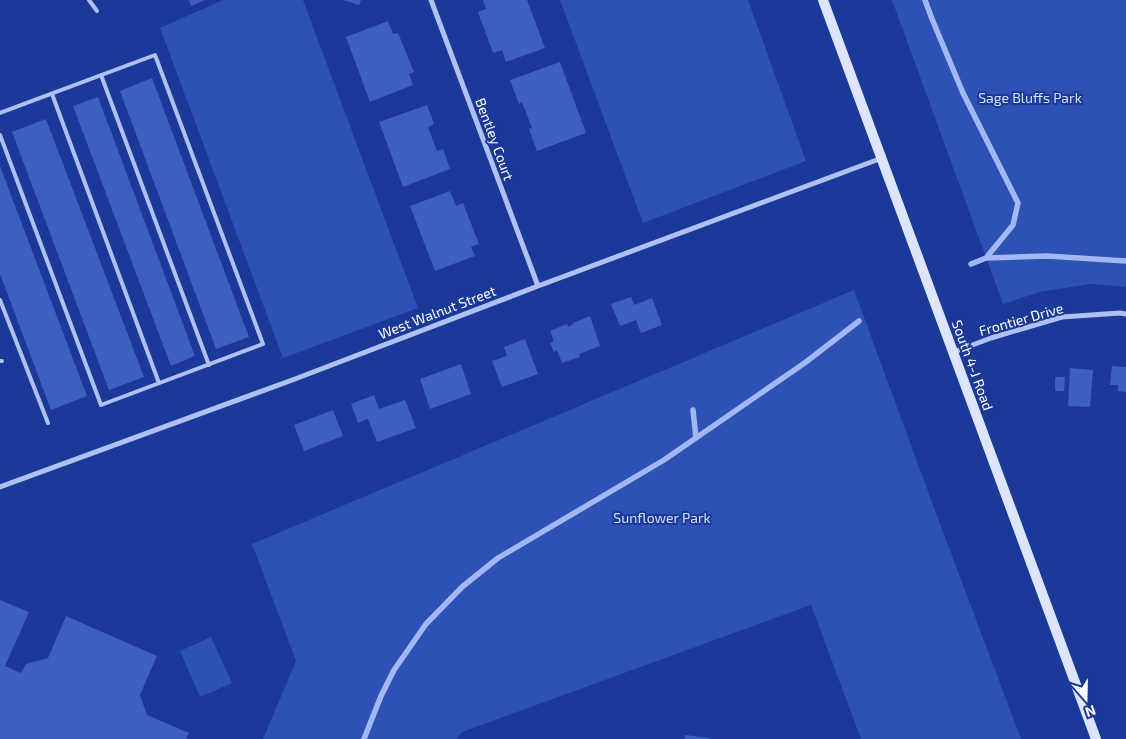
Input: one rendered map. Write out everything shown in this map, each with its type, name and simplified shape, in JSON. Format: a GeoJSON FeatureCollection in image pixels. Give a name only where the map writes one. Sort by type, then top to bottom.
{"type":"FeatureCollection","features":[{"type":"Feature","properties":{"kind":"main road","name":"South 4-J Road"},"geometry":{"type":"LineString","coordinates":[[824,0],[1096,739]]}},
{"type":"Feature","properties":{"kind":"street","name":"Bentley Court"},"geometry":{"type":"LineString","coordinates":[[431,0],[538,286]]}},
{"type":"Feature","properties":{"kind":"street","name":"West Walnut Street"},"geometry":{"type":"LineString","coordinates":[[0,487],[882,158]]}},
{"type":"Feature","properties":{"kind":"street","name":"Frontier Drive"},"geometry":{"type":"LineString","coordinates":[[954,352],[991,338],[1062,317],[1126,314]]}},
{"type":"Feature","properties":{"kind":"lane"},"geometry":{"type":"LineString","coordinates":[[89,0],[97,11],[95,0]]}},
{"type":"Feature","properties":{"kind":"lane"},"geometry":{"type":"LineString","coordinates":[[0,113],[155,55],[263,344],[101,405],[0,135]]}},
{"type":"Feature","properties":{"kind":"lane"},"geometry":{"type":"LineString","coordinates":[[101,75],[209,365]]}},
{"type":"Feature","properties":{"kind":"lane"},"geometry":{"type":"LineString","coordinates":[[52,94],[159,383]]}},
{"type":"Feature","properties":{"kind":"lane"},"geometry":{"type":"LineString","coordinates":[[0,300],[48,423]]}},
{"type":"Feature","properties":{"kind":"green space"},"geometry":{"type":"Polygon","coordinates":[[[223,0],[303,0],[418,308],[283,358],[160,28],[223,0]]]}},
{"type":"Feature","properties":{"kind":"green space"},"geometry":{"type":"Polygon","coordinates":[[[560,0],[748,0],[806,161],[643,223],[560,0]]]}},
{"type":"Feature","properties":{"kind":"green space","name":"Sage Bluffs Park"},"geometry":{"type":"Polygon","coordinates":[[[892,0],[1126,0],[1126,287],[1091,284],[1039,292],[1003,304],[892,0]]]}},
{"type":"Feature","properties":{"kind":"green space","name":"Sunflower Park"},"geometry":{"type":"Polygon","coordinates":[[[854,290],[1021,739],[861,739],[811,605],[462,732],[456,739],[263,739],[296,661],[252,544],[854,290]]]}},
{"type":"Feature","properties":{"kind":"green space"},"geometry":{"type":"Polygon","coordinates":[[[211,637],[232,683],[200,697],[180,651],[211,637]]]}},
{"type":"Feature","properties":{"kind":"building"},"geometry":{"type":"Polygon","coordinates":[[[189,0],[205,0],[191,6],[189,0]]]}},
{"type":"Feature","properties":{"kind":"building"},"geometry":{"type":"Polygon","coordinates":[[[343,0],[361,0],[359,5],[343,0]]]}},
{"type":"Feature","properties":{"kind":"building"},"geometry":{"type":"Polygon","coordinates":[[[483,0],[527,0],[545,48],[506,62],[502,50],[493,53],[478,12],[486,9],[483,0]]]}},
{"type":"Feature","properties":{"kind":"building"},"geometry":{"type":"Polygon","coordinates":[[[388,21],[393,34],[398,33],[414,72],[409,74],[413,85],[370,102],[346,37],[388,21]]]}},
{"type":"Feature","properties":{"kind":"building"},"geometry":{"type":"Polygon","coordinates":[[[560,62],[586,133],[537,151],[529,129],[532,128],[522,102],[519,104],[510,80],[560,62]]]}},
{"type":"Feature","properties":{"kind":"building"},"geometry":{"type":"Polygon","coordinates":[[[152,78],[249,337],[216,349],[120,91],[152,78]]]}},
{"type":"Feature","properties":{"kind":"building"},"geometry":{"type":"Polygon","coordinates":[[[98,97],[195,356],[171,366],[73,106],[98,97]]]}},
{"type":"Feature","properties":{"kind":"building"},"geometry":{"type":"Polygon","coordinates":[[[427,105],[434,124],[428,127],[437,151],[443,149],[450,169],[403,187],[379,122],[427,105]]]}},
{"type":"Feature","properties":{"kind":"building"},"geometry":{"type":"Polygon","coordinates":[[[46,119],[144,377],[109,390],[12,132],[46,119]]]}},
{"type":"Feature","properties":{"kind":"building"},"geometry":{"type":"Polygon","coordinates":[[[0,166],[87,396],[51,410],[0,274],[0,166]]]}},
{"type":"Feature","properties":{"kind":"building"},"geometry":{"type":"Polygon","coordinates":[[[450,191],[456,206],[463,203],[479,244],[471,247],[475,256],[435,271],[410,206],[450,191]]]}},
{"type":"Feature","properties":{"kind":"building"},"geometry":{"type":"Polygon","coordinates":[[[631,297],[634,305],[652,298],[662,325],[641,333],[636,320],[620,326],[611,304],[631,297]]]}},
{"type":"Feature","properties":{"kind":"building"},"geometry":{"type":"Polygon","coordinates":[[[590,316],[600,346],[579,354],[580,357],[562,363],[557,350],[554,352],[550,343],[554,341],[550,331],[567,324],[568,327],[590,316]]]}},
{"type":"Feature","properties":{"kind":"building"},"geometry":{"type":"Polygon","coordinates":[[[525,339],[538,374],[502,387],[492,361],[507,356],[504,347],[525,339]]]}},
{"type":"Feature","properties":{"kind":"building"},"geometry":{"type":"Polygon","coordinates":[[[461,364],[471,394],[430,409],[420,379],[461,364]]]}},
{"type":"Feature","properties":{"kind":"building"},"geometry":{"type":"Polygon","coordinates":[[[1112,366],[1126,367],[1126,392],[1118,391],[1118,385],[1110,385],[1112,366]]]}},
{"type":"Feature","properties":{"kind":"building"},"geometry":{"type":"Polygon","coordinates":[[[1070,368],[1093,370],[1090,407],[1068,406],[1070,368]]]}},
{"type":"Feature","properties":{"kind":"building"},"geometry":{"type":"Polygon","coordinates":[[[1055,377],[1065,377],[1064,391],[1055,391],[1055,377]]]}},
{"type":"Feature","properties":{"kind":"building"},"geometry":{"type":"Polygon","coordinates":[[[374,395],[379,409],[405,400],[416,428],[377,442],[368,419],[358,423],[351,404],[374,395]]]}},
{"type":"Feature","properties":{"kind":"building"},"geometry":{"type":"Polygon","coordinates":[[[333,410],[343,436],[304,451],[294,425],[333,410]]]}},
{"type":"Feature","properties":{"kind":"building"},"geometry":{"type":"Polygon","coordinates":[[[0,600],[29,612],[5,666],[21,673],[26,664],[48,658],[66,616],[157,656],[140,695],[147,715],[189,733],[186,739],[0,739],[0,600]]]}},
{"type":"Feature","properties":{"kind":"building"},"geometry":{"type":"Polygon","coordinates":[[[685,735],[710,738],[710,739],[685,739],[685,735]]]}},
{"type":"Feature","properties":{"kind":"waterway"},"geometry":{"type":"LineString","coordinates":[[925,0],[963,93],[1018,203],[1013,225],[986,258]]}},
{"type":"Feature","properties":{"kind":"waterway"},"geometry":{"type":"LineString","coordinates":[[971,264],[986,258],[1047,256],[1126,261]]}},
{"type":"Feature","properties":{"kind":"waterway"},"geometry":{"type":"LineString","coordinates":[[364,739],[381,696],[394,670],[426,624],[462,587],[498,558],[664,460],[806,362],[859,321]]}},
{"type":"Feature","properties":{"kind":"waterway"},"geometry":{"type":"LineString","coordinates":[[693,410],[696,438]]}}]}
